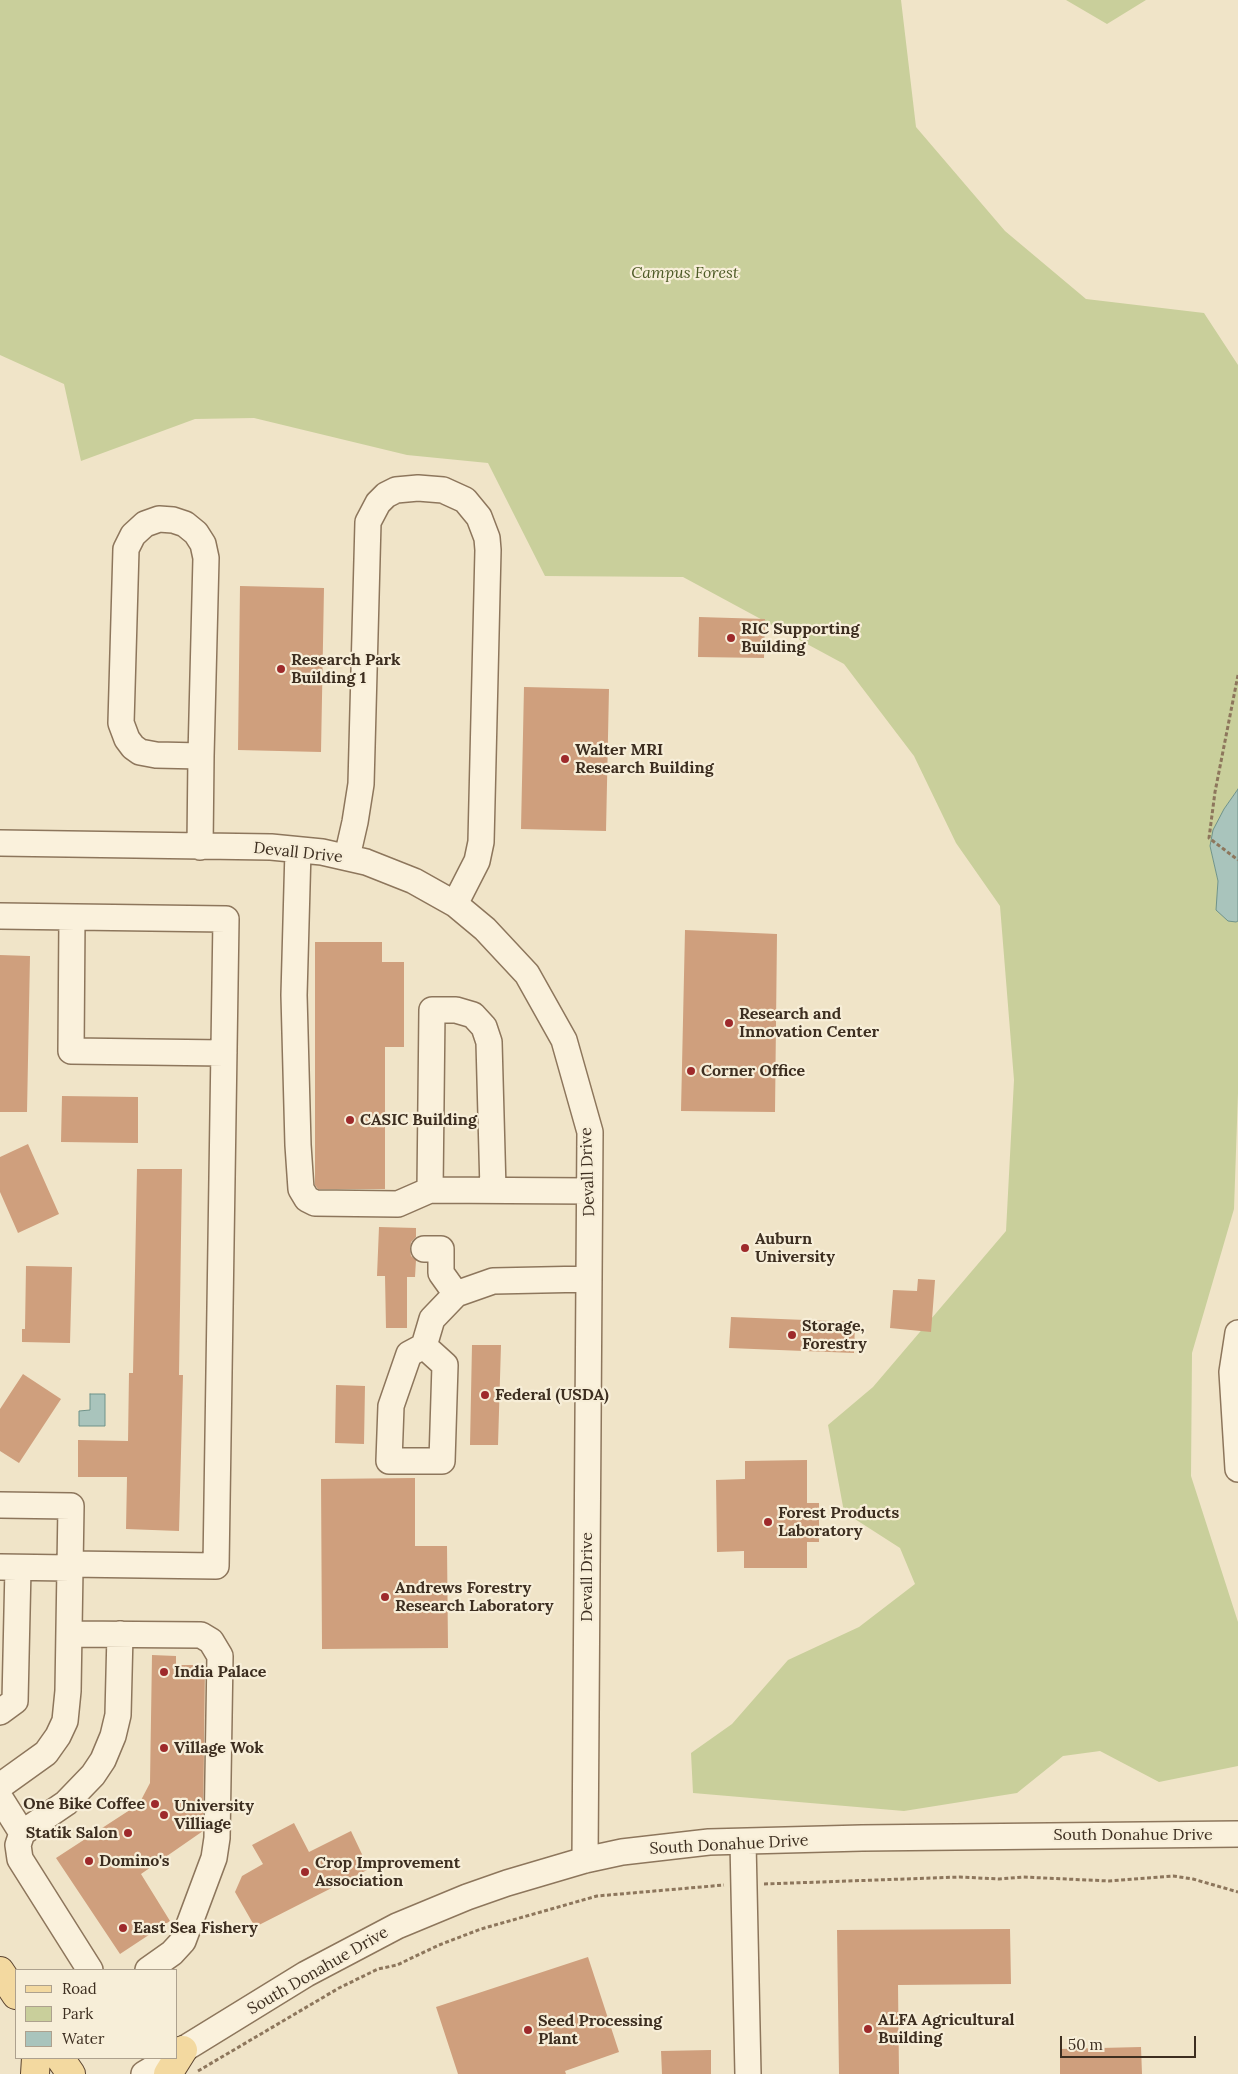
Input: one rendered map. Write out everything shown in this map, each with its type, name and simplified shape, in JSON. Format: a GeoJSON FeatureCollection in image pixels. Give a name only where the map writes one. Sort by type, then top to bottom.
{"type":"FeatureCollection","features":[{"type":"Feature","properties":{"kind":"main road"},"geometry":{"type":"LineString","coordinates":[[0,1972],[15,1994]]}},
{"type":"Feature","properties":{"kind":"main road"},"geometry":{"type":"LineString","coordinates":[[35,2074],[36,2059]]}},
{"type":"Feature","properties":{"kind":"main road"},"geometry":{"type":"LineString","coordinates":[[61,2059],[71,2074]]}},
{"type":"Feature","properties":{"kind":"main road"},"geometry":{"type":"LineString","coordinates":[[168,2074],[174,2059]]}},
{"type":"Feature","properties":{"kind":"street"},"geometry":{"type":"LineString","coordinates":[[347,857],[361,784],[368,522],[371,512],[378,503],[386,495],[396,490],[418,488],[443,490],[465,500],[479,517],[487,538],[488,550],[481,842],[477,861],[455,904]]}},
{"type":"Feature","properties":{"kind":"street"},"geometry":{"type":"LineString","coordinates":[[200,847],[206,558],[203,544],[196,533],[173,520],[160,519],[145,524],[133,534],[126,549],[121,723],[127,739],[140,752],[156,755],[201,756]]}},
{"type":"Feature","properties":{"kind":"street","name":"Devall Drive"},"geometry":{"type":"LineString","coordinates":[[0,843],[271,847],[322,852],[347,857],[366,862],[413,880],[455,904],[485,929],[527,974],[564,1040],[590,1132],[585,1860]]}},
{"type":"Feature","properties":{"kind":"street"},"geometry":{"type":"LineString","coordinates":[[298,850],[294,996],[298,1144],[301,1189],[307,1199],[315,1203],[398,1204],[430,1190],[590,1191]]}},
{"type":"Feature","properties":{"kind":"street"},"geometry":{"type":"LineString","coordinates":[[0,916],[226,919],[216,1566],[9,1568],[15,1701],[0,1712]]}},
{"type":"Feature","properties":{"kind":"street"},"geometry":{"type":"LineString","coordinates":[[72,917],[70,1051],[224,1053]]}},
{"type":"Feature","properties":{"kind":"street"},"geometry":{"type":"LineString","coordinates":[[430,1190],[432,1010],[456,1010],[473,1015],[484,1028],[489,1042],[493,1190]]}},
{"type":"Feature","properties":{"kind":"street"},"geometry":{"type":"LineString","coordinates":[[424,1249],[441,1249],[440,1273],[456,1294]]}},
{"type":"Feature","properties":{"kind":"street"},"geometry":{"type":"LineString","coordinates":[[424,1346],[432,1319],[456,1294],[493,1281],[589,1279]]}},
{"type":"Feature","properties":{"kind":"street"},"geometry":{"type":"LineString","coordinates":[[1238,1332],[1232,1372],[1238,1470]]}},
{"type":"Feature","properties":{"kind":"street"},"geometry":{"type":"LineString","coordinates":[[0,1505],[71,1506],[68,1708],[58,1736],[49,1749],[35,1762],[0,1786]]}},
{"type":"Feature","properties":{"kind":"street"},"geometry":{"type":"LineString","coordinates":[[69,1634],[201,1635],[211,1641],[220,1656],[217,1838],[214,1858],[183,1941],[172,1953],[149,1969]]}},
{"type":"Feature","properties":{"kind":"street"},"geometry":{"type":"LineString","coordinates":[[89,1969],[20,1859],[18,1845],[22,1832],[76,1794],[103,1760],[113,1736],[118,1715],[120,1634]]}},
{"type":"Feature","properties":{"kind":"street"},"geometry":{"type":"LineString","coordinates":[[0,1798],[22,1832]]}},
{"type":"Feature","properties":{"kind":"street","name":"South Donahue Drive"},"geometry":{"type":"LineString","coordinates":[[178,2052],[306,1974],[385,1932],[475,1894],[585,1860],[622,1852],[709,1842],[872,1838],[1238,1834]]}},
{"type":"Feature","properties":{"kind":"street"},"geometry":{"type":"LineString","coordinates":[[743,1842],[748,2074]]}},
{"type":"Feature","properties":{"kind":"street","name":"South Donahue Drive"},"geometry":{"type":"LineString","coordinates":[[144,2074],[168,2059]]}},
{"type":"Feature","properties":{"kind":"path"},"geometry":{"type":"LineString","coordinates":[[1238,675],[1214,792],[1209,838],[1238,860]]}},
{"type":"Feature","properties":{"kind":"path"},"geometry":{"type":"LineString","coordinates":[[757,1885],[960,1877],[999,1879],[1024,1877],[1109,1881],[1173,1876],[1193,1879],[1238,1892]]}},
{"type":"Feature","properties":{"kind":"path"},"geometry":{"type":"LineString","coordinates":[[195,2074],[200,2069],[339,1988],[378,1969],[397,1965],[439,1945],[481,1929],[597,1896],[728,1885]]}},
{"type":"Feature","properties":{"kind":"green space","name":"Campus Forest"},"geometry":{"type":"Polygon","coordinates":[[[0,0],[901,0],[916,127],[1005,231],[1086,299],[1204,313],[1238,365],[1238,789],[1224,809],[1210,846],[1218,881],[1217,899],[1236,922],[1238,921],[1238,1093],[1234,1209],[1192,1353],[1191,1476],[1238,1622],[1238,1766],[1159,1782],[1100,1751],[1063,1756],[1017,1793],[904,1811],[693,1793],[691,1753],[732,1724],[788,1660],[859,1627],[915,1584],[900,1548],[844,1512],[828,1425],[873,1387],[1006,1231],[1014,1080],[1000,906],[956,843],[914,756],[844,664],[683,577],[545,576],[488,463],[407,455],[254,418],[195,419],[81,461],[64,384],[0,355],[0,0]]]}},
{"type":"Feature","properties":{"kind":"green space"},"geometry":{"type":"Polygon","coordinates":[[[1066,0],[1146,0],[1107,24],[1066,0]]]}},
{"type":"Feature","properties":{"kind":"water"},"geometry":{"type":"Polygon","coordinates":[[[1238,789],[1238,921],[1236,922],[1228,921],[1216,910],[1218,881],[1210,846],[1213,830],[1224,809],[1238,789]]]}},
{"type":"Feature","properties":{"kind":"water"},"geometry":{"type":"Polygon","coordinates":[[[90,1394],[105,1394],[105,1426],[79,1426],[79,1411],[90,1410],[90,1394]]]}},
{"type":"Feature","properties":{"kind":"building","name":"Research Park Building 1"},"geometry":{"type":"Polygon","coordinates":[[[240,586],[324,588],[321,752],[238,750],[240,586]]]}},
{"type":"Feature","properties":{"kind":"building","name":"RIC Supporting Building"},"geometry":{"type":"Polygon","coordinates":[[[699,617],[765,619],[764,658],[698,657],[699,617]]]}},
{"type":"Feature","properties":{"kind":"building","name":"Walter MRI Research Building"},"geometry":{"type":"Polygon","coordinates":[[[524,687],[609,689],[606,831],[521,829],[524,687]]]}},
{"type":"Feature","properties":{"kind":"building","name":"Research and Innovation Center"},"geometry":{"type":"Polygon","coordinates":[[[685,930],[777,934],[775,1112],[681,1111],[685,930]]]}},
{"type":"Feature","properties":{"kind":"building","name":"CASIC Building"},"geometry":{"type":"Polygon","coordinates":[[[315,942],[382,942],[382,962],[404,962],[404,1047],[385,1047],[385,1189],[318,1189],[315,1185],[315,942]]]}},
{"type":"Feature","properties":{"kind":"building"},"geometry":{"type":"Polygon","coordinates":[[[0,955],[30,956],[27,1112],[0,1112],[0,955]]]}},
{"type":"Feature","properties":{"kind":"building"},"geometry":{"type":"Polygon","coordinates":[[[62,1096],[138,1097],[138,1143],[61,1142],[62,1096]]]}},
{"type":"Feature","properties":{"kind":"building"},"geometry":{"type":"Polygon","coordinates":[[[28,1144],[59,1214],[18,1233],[0,1192],[0,1157],[28,1144]]]}},
{"type":"Feature","properties":{"kind":"building"},"geometry":{"type":"Polygon","coordinates":[[[137,1169],[182,1169],[179,1375],[183,1375],[179,1531],[126,1529],[127,1477],[78,1477],[78,1440],[128,1441],[129,1373],[133,1373],[137,1169]]]}},
{"type":"Feature","properties":{"kind":"building"},"geometry":{"type":"Polygon","coordinates":[[[379,1227],[416,1228],[416,1237],[411,1242],[410,1249],[411,1256],[416,1260],[415,1277],[407,1277],[407,1328],[386,1328],[385,1276],[377,1276],[379,1227]]]}},
{"type":"Feature","properties":{"kind":"building"},"geometry":{"type":"Polygon","coordinates":[[[26,1266],[72,1267],[70,1343],[22,1342],[22,1329],[25,1329],[26,1266]]]}},
{"type":"Feature","properties":{"kind":"building"},"geometry":{"type":"Polygon","coordinates":[[[918,1279],[935,1280],[931,1332],[890,1328],[893,1290],[917,1291],[918,1279]]]}},
{"type":"Feature","properties":{"kind":"building","name":"Storage, Forestry"},"geometry":{"type":"Polygon","coordinates":[[[731,1317],[855,1322],[854,1353],[729,1348],[731,1317]]]}},
{"type":"Feature","properties":{"kind":"building","name":"Federal (USDA)"},"geometry":{"type":"Polygon","coordinates":[[[472,1345],[501,1345],[498,1445],[470,1445],[472,1345]]]}},
{"type":"Feature","properties":{"kind":"building"},"geometry":{"type":"Polygon","coordinates":[[[23,1374],[61,1399],[19,1463],[0,1451],[0,1409],[23,1374]]]}},
{"type":"Feature","properties":{"kind":"building"},"geometry":{"type":"Polygon","coordinates":[[[336,1385],[365,1386],[364,1444],[335,1443],[336,1385]]]}},
{"type":"Feature","properties":{"kind":"building","name":"Forest Products Laboratory"},"geometry":{"type":"Polygon","coordinates":[[[807,1460],[807,1503],[819,1503],[819,1542],[807,1542],[807,1568],[744,1568],[744,1551],[717,1552],[716,1480],[745,1479],[745,1461],[807,1460]]]}},
{"type":"Feature","properties":{"kind":"building","name":"Andrews Forestry Research Laboratory"},"geometry":{"type":"Polygon","coordinates":[[[415,1478],[415,1546],[447,1546],[448,1648],[322,1649],[321,1479],[415,1478]]]}},
{"type":"Feature","properties":{"kind":"building","name":"University Villiage"},"geometry":{"type":"Polygon","coordinates":[[[152,1655],[176,1656],[176,1665],[205,1665],[203,1831],[141,1874],[170,1921],[120,1954],[56,1858],[139,1804],[150,1783],[152,1655]]]}},
{"type":"Feature","properties":{"kind":"building","name":"Crop Improvement Association"},"geometry":{"type":"Polygon","coordinates":[[[294,1823],[309,1852],[351,1831],[369,1869],[255,1927],[235,1892],[242,1876],[263,1864],[252,1845],[294,1823]]]}},
{"type":"Feature","properties":{"kind":"building","name":"ALFA Agricultural Building"},"geometry":{"type":"Polygon","coordinates":[[[1010,1929],[1011,1984],[898,1985],[899,2074],[839,2074],[837,1930],[1010,1929]]]}},
{"type":"Feature","properties":{"kind":"building","name":"Seed Processing Plant"},"geometry":{"type":"Polygon","coordinates":[[[588,1957],[619,2052],[565,2071],[566,2074],[458,2074],[436,2007],[588,1957]]]}},
{"type":"Feature","properties":{"kind":"building"},"geometry":{"type":"Polygon","coordinates":[[[1141,2047],[1142,2074],[1060,2074],[1060,2049],[1141,2047]]]}},
{"type":"Feature","properties":{"kind":"building"},"geometry":{"type":"Polygon","coordinates":[[[711,2050],[711,2074],[662,2074],[661,2051],[711,2050]]]}},
{"type":"Feature","properties":{"kind":"place","name":"RIC Supporting Building"},"geometry":{"type":"Point","coordinates":[731,638]}},
{"type":"Feature","properties":{"kind":"place","name":"Research Park Building 1"},"geometry":{"type":"Point","coordinates":[281,669]}},
{"type":"Feature","properties":{"kind":"place","name":"Walter MRI Research Building"},"geometry":{"type":"Point","coordinates":[565,759]}},
{"type":"Feature","properties":{"kind":"place","name":"Research and Innovation Center"},"geometry":{"type":"Point","coordinates":[729,1023]}},
{"type":"Feature","properties":{"kind":"place","name":"Corner Office"},"geometry":{"type":"Point","coordinates":[691,1071]}},
{"type":"Feature","properties":{"kind":"place","name":"CASIC Building"},"geometry":{"type":"Point","coordinates":[350,1120]}},
{"type":"Feature","properties":{"kind":"place","name":"Auburn University"},"geometry":{"type":"Point","coordinates":[745,1248]}},
{"type":"Feature","properties":{"kind":"place","name":"Storage, Forestry"},"geometry":{"type":"Point","coordinates":[792,1335]}},
{"type":"Feature","properties":{"kind":"place","name":"Federal (USDA)"},"geometry":{"type":"Point","coordinates":[485,1395]}},
{"type":"Feature","properties":{"kind":"place","name":"Forest Products Laboratory"},"geometry":{"type":"Point","coordinates":[768,1522]}},
{"type":"Feature","properties":{"kind":"place","name":"Andrews Forestry Research Laboratory"},"geometry":{"type":"Point","coordinates":[385,1597]}},
{"type":"Feature","properties":{"kind":"place","name":"India Palace"},"geometry":{"type":"Point","coordinates":[164,1672]}},
{"type":"Feature","properties":{"kind":"place","name":"Village Wok"},"geometry":{"type":"Point","coordinates":[164,1748]}},
{"type":"Feature","properties":{"kind":"place","name":"One Bike Coffee"},"geometry":{"type":"Point","coordinates":[155,1804]}},
{"type":"Feature","properties":{"kind":"place","name":"University Villiage"},"geometry":{"type":"Point","coordinates":[164,1815]}},
{"type":"Feature","properties":{"kind":"place","name":"Statik Salon"},"geometry":{"type":"Point","coordinates":[128,1833]}},
{"type":"Feature","properties":{"kind":"place","name":"Domino's"},"geometry":{"type":"Point","coordinates":[89,1861]}},
{"type":"Feature","properties":{"kind":"place","name":"Crop Improvement Association"},"geometry":{"type":"Point","coordinates":[305,1872]}},
{"type":"Feature","properties":{"kind":"place","name":"East Sea Fishery"},"geometry":{"type":"Point","coordinates":[123,1928]}},
{"type":"Feature","properties":{"kind":"place","name":"ALFA Agricultural Building"},"geometry":{"type":"Point","coordinates":[868,2029]}},
{"type":"Feature","properties":{"kind":"place","name":"Seed Processing Plant"},"geometry":{"type":"Point","coordinates":[528,2030]}}]}
